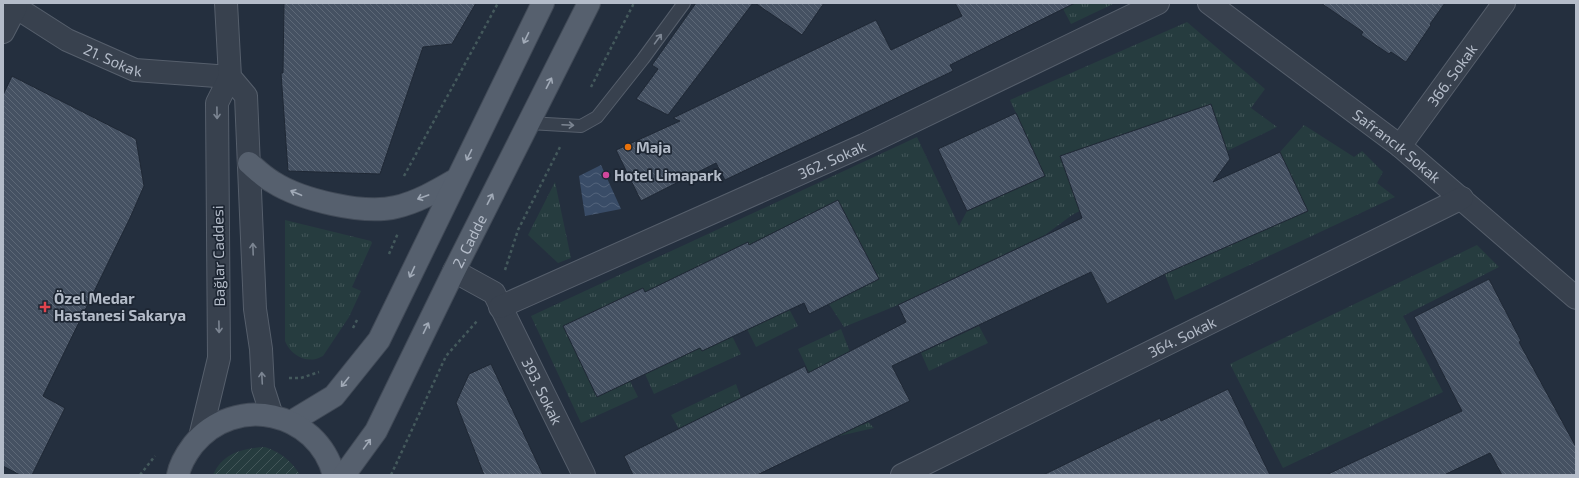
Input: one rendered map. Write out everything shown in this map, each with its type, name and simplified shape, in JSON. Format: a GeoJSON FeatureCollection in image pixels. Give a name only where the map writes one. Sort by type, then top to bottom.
{"type":"FeatureCollection","features":[{"type":"Feature","properties":{"kind":"main road"},"geometry":{"type":"LineString","coordinates":[[281,419],[334,396],[380,340],[543,3]]}},
{"type":"Feature","properties":{"kind":"main road","name":"2. Cadde"},"geometry":{"type":"LineString","coordinates":[[344,475],[376,431],[454,271],[589,3]]}},
{"type":"Feature","properties":{"kind":"main road"},"geometry":{"type":"LineString","coordinates":[[249,163],[273,182],[300,195],[334,204],[372,208],[396,207],[432,194],[457,179]]}},
{"type":"Feature","properties":{"kind":"main road"},"geometry":{"type":"LineString","coordinates":[[178,475],[187,453],[200,436],[212,427],[241,416],[281,419],[308,433],[322,448],[332,465],[334,475]]}},
{"type":"Feature","properties":{"kind":"street","name":"Bağlar Caddesi"},"geometry":{"type":"LineString","coordinates":[[200,436],[219,358],[217,103],[230,77],[226,3]]}},
{"type":"Feature","properties":{"kind":"street","name":"362. Sokak"},"geometry":{"type":"LineString","coordinates":[[500,307],[864,145],[1158,3]]}},
{"type":"Feature","properties":{"kind":"street","name":"Safrancık Sokak"},"geometry":{"type":"LineString","coordinates":[[1209,3],[1400,146],[1574,293]]}},
{"type":"Feature","properties":{"kind":"street","name":"366. Sokak"},"geometry":{"type":"LineString","coordinates":[[1400,146],[1504,3]]}},
{"type":"Feature","properties":{"kind":"street","name":"21. Sokak"},"geometry":{"type":"LineString","coordinates":[[13,5],[67,40],[135,70],[230,77]]}},
{"type":"Feature","properties":{"kind":"street"},"geometry":{"type":"LineString","coordinates":[[3,32],[13,5]]}},
{"type":"Feature","properties":{"kind":"street"},"geometry":{"type":"LineString","coordinates":[[230,77],[246,96],[255,309],[263,388],[281,419]]}},
{"type":"Feature","properties":{"kind":"street","name":"364. Sokak"},"geometry":{"type":"LineString","coordinates":[[902,475],[1462,198]]}},
{"type":"Feature","properties":{"kind":"street","name":"393. Sokak"},"geometry":{"type":"LineString","coordinates":[[454,271],[494,293],[584,475]]}},
{"type":"Feature","properties":{"kind":"lane"},"geometry":{"type":"LineString","coordinates":[[529,123],[581,126],[597,117],[643,59],[684,3]]}},
{"type":"Feature","properties":{"kind":"path"},"geometry":{"type":"LineString","coordinates":[[403,178],[498,3]]}},
{"type":"Feature","properties":{"kind":"path"},"geometry":{"type":"LineString","coordinates":[[571,125],[634,3]]}},
{"type":"Feature","properties":{"kind":"path"},"geometry":{"type":"LineString","coordinates":[[503,276],[518,230],[555,156]]}},
{"type":"Feature","properties":{"kind":"path"},"geometry":{"type":"LineString","coordinates":[[386,260],[398,233]]}},
{"type":"Feature","properties":{"kind":"path"},"geometry":{"type":"LineString","coordinates":[[350,333],[360,314]]}},
{"type":"Feature","properties":{"kind":"path"},"geometry":{"type":"LineString","coordinates":[[391,475],[446,356],[480,318]]}},
{"type":"Feature","properties":{"kind":"path"},"geometry":{"type":"LineString","coordinates":[[282,377],[301,378],[321,372]]}},
{"type":"Feature","properties":{"kind":"green space"},"geometry":{"type":"Polygon","coordinates":[[[1060,3],[1115,3],[1071,24],[1060,3]]]}},
{"type":"Feature","properties":{"kind":"green space"},"geometry":{"type":"Polygon","coordinates":[[[1187,22],[1265,89],[1251,108],[1277,127],[1227,151],[1211,104],[1123,189],[1072,215],[1045,235],[898,305],[844,327],[829,304],[879,279],[838,200],[769,235],[760,268],[748,243],[732,336],[741,354],[654,394],[645,374],[630,381],[638,397],[581,423],[531,316],[917,137],[959,226],[967,211],[1045,176],[1010,100],[1187,22]]]}},
{"type":"Feature","properties":{"kind":"green space"},"geometry":{"type":"Polygon","coordinates":[[[1304,125],[1354,157],[1362,151],[1383,172],[1377,183],[1395,197],[1175,300],[1162,267],[1188,264],[1307,211],[1280,152],[1304,125]]]}},
{"type":"Feature","properties":{"kind":"green space"},"geometry":{"type":"Polygon","coordinates":[[[555,182],[571,258],[558,263],[528,235],[555,182]]]}},
{"type":"Feature","properties":{"kind":"green space"},"geometry":{"type":"Polygon","coordinates":[[[285,220],[371,241],[372,243],[352,287],[361,291],[349,317],[323,356],[317,359],[312,360],[301,358],[291,351],[285,341],[285,220]]]}},
{"type":"Feature","properties":{"kind":"green space"},"geometry":{"type":"Polygon","coordinates":[[[1477,245],[1499,267],[1403,316],[1443,392],[1283,468],[1230,364],[1477,245]]]}},
{"type":"Feature","properties":{"kind":"green space"},"geometry":{"type":"Polygon","coordinates":[[[785,301],[798,326],[756,347],[747,329],[785,301]]]}},
{"type":"Feature","properties":{"kind":"green space"},"geometry":{"type":"Polygon","coordinates":[[[979,326],[988,343],[929,371],[921,353],[979,326]]]}},
{"type":"Feature","properties":{"kind":"green space"},"geometry":{"type":"Polygon","coordinates":[[[841,329],[850,352],[830,362],[863,425],[868,422],[874,428],[839,436],[798,349],[841,329]]]}},
{"type":"Feature","properties":{"kind":"green space"},"geometry":{"type":"Polygon","coordinates":[[[736,384],[741,398],[725,406],[759,475],[729,475],[679,429],[671,415],[736,384]]]}},
{"type":"Feature","properties":{"kind":"green space"},"geometry":{"type":"Polygon","coordinates":[[[265,447],[285,458],[293,465],[300,475],[213,475],[222,461],[234,453],[241,450],[265,447]]]}},
{"type":"Feature","properties":{"kind":"water"},"geometry":{"type":"Polygon","coordinates":[[[601,165],[621,209],[585,216],[579,176],[601,165]]]}},
{"type":"Feature","properties":{"kind":"building"},"geometry":{"type":"Polygon","coordinates":[[[284,3],[476,3],[452,44],[423,47],[380,174],[288,171],[281,73],[283,73],[284,3]]]}},
{"type":"Feature","properties":{"kind":"building"},"geometry":{"type":"Polygon","coordinates":[[[696,3],[753,3],[668,115],[636,99],[658,69],[652,65],[696,3]]]}},
{"type":"Feature","properties":{"kind":"building"},"geometry":{"type":"Polygon","coordinates":[[[755,3],[824,3],[802,35],[755,3]]]}},
{"type":"Feature","properties":{"kind":"building"},"geometry":{"type":"Polygon","coordinates":[[[955,3],[1075,3],[950,65],[953,71],[725,180],[716,163],[641,201],[616,150],[680,121],[673,118],[876,20],[891,50],[962,16],[955,3]]]}},
{"type":"Feature","properties":{"kind":"building"},"geometry":{"type":"Polygon","coordinates":[[[1321,3],[1445,3],[1406,62],[1391,52],[1389,54],[1361,35],[1363,32],[1321,3]]]}},
{"type":"Feature","properties":{"kind":"building","name":"Özel Medar Hastanesi Sakarya"},"geometry":{"type":"Polygon","coordinates":[[[12,76],[136,139],[144,186],[130,218],[43,396],[65,408],[32,475],[20,475],[3,466],[3,95],[12,76]]]}},
{"type":"Feature","properties":{"kind":"building"},"geometry":{"type":"Polygon","coordinates":[[[1211,104],[1230,159],[1213,182],[1280,152],[1308,211],[1167,273],[1107,304],[1091,272],[892,366],[910,401],[757,475],[633,475],[624,456],[805,366],[808,373],[906,322],[898,305],[1082,218],[1060,156],[1211,104]]]}},
{"type":"Feature","properties":{"kind":"building"},"geometry":{"type":"Polygon","coordinates":[[[1016,113],[1045,176],[967,211],[938,149],[1016,113]]]}},
{"type":"Feature","properties":{"kind":"building"},"geometry":{"type":"Polygon","coordinates":[[[838,200],[879,279],[809,314],[804,303],[702,351],[700,348],[597,397],[563,326],[643,288],[645,292],[748,242],[749,245],[838,200]]]}},
{"type":"Feature","properties":{"kind":"building"},"geometry":{"type":"Polygon","coordinates":[[[1489,279],[1521,341],[1519,342],[1576,447],[1576,475],[1502,475],[1490,453],[1444,475],[1326,475],[1462,411],[1414,317],[1489,279]]]}},
{"type":"Feature","properties":{"kind":"building"},"geometry":{"type":"Polygon","coordinates":[[[491,364],[543,475],[484,475],[456,403],[469,374],[491,364]]]}},
{"type":"Feature","properties":{"kind":"building"},"geometry":{"type":"Polygon","coordinates":[[[1228,389],[1270,475],[1043,475],[1160,418],[1161,421],[1228,389]]]}},
{"type":"Feature","properties":{"kind":"place","name":"Maja"},"geometry":{"type":"Point","coordinates":[628,147]}},
{"type":"Feature","properties":{"kind":"place","name":"Hotel Limapark"},"geometry":{"type":"Point","coordinates":[606,175]}},
{"type":"Feature","properties":{"kind":"place","name":"Özel Medar Hastanesi Sakarya"},"geometry":{"type":"Point","coordinates":[45,307]}}]}
